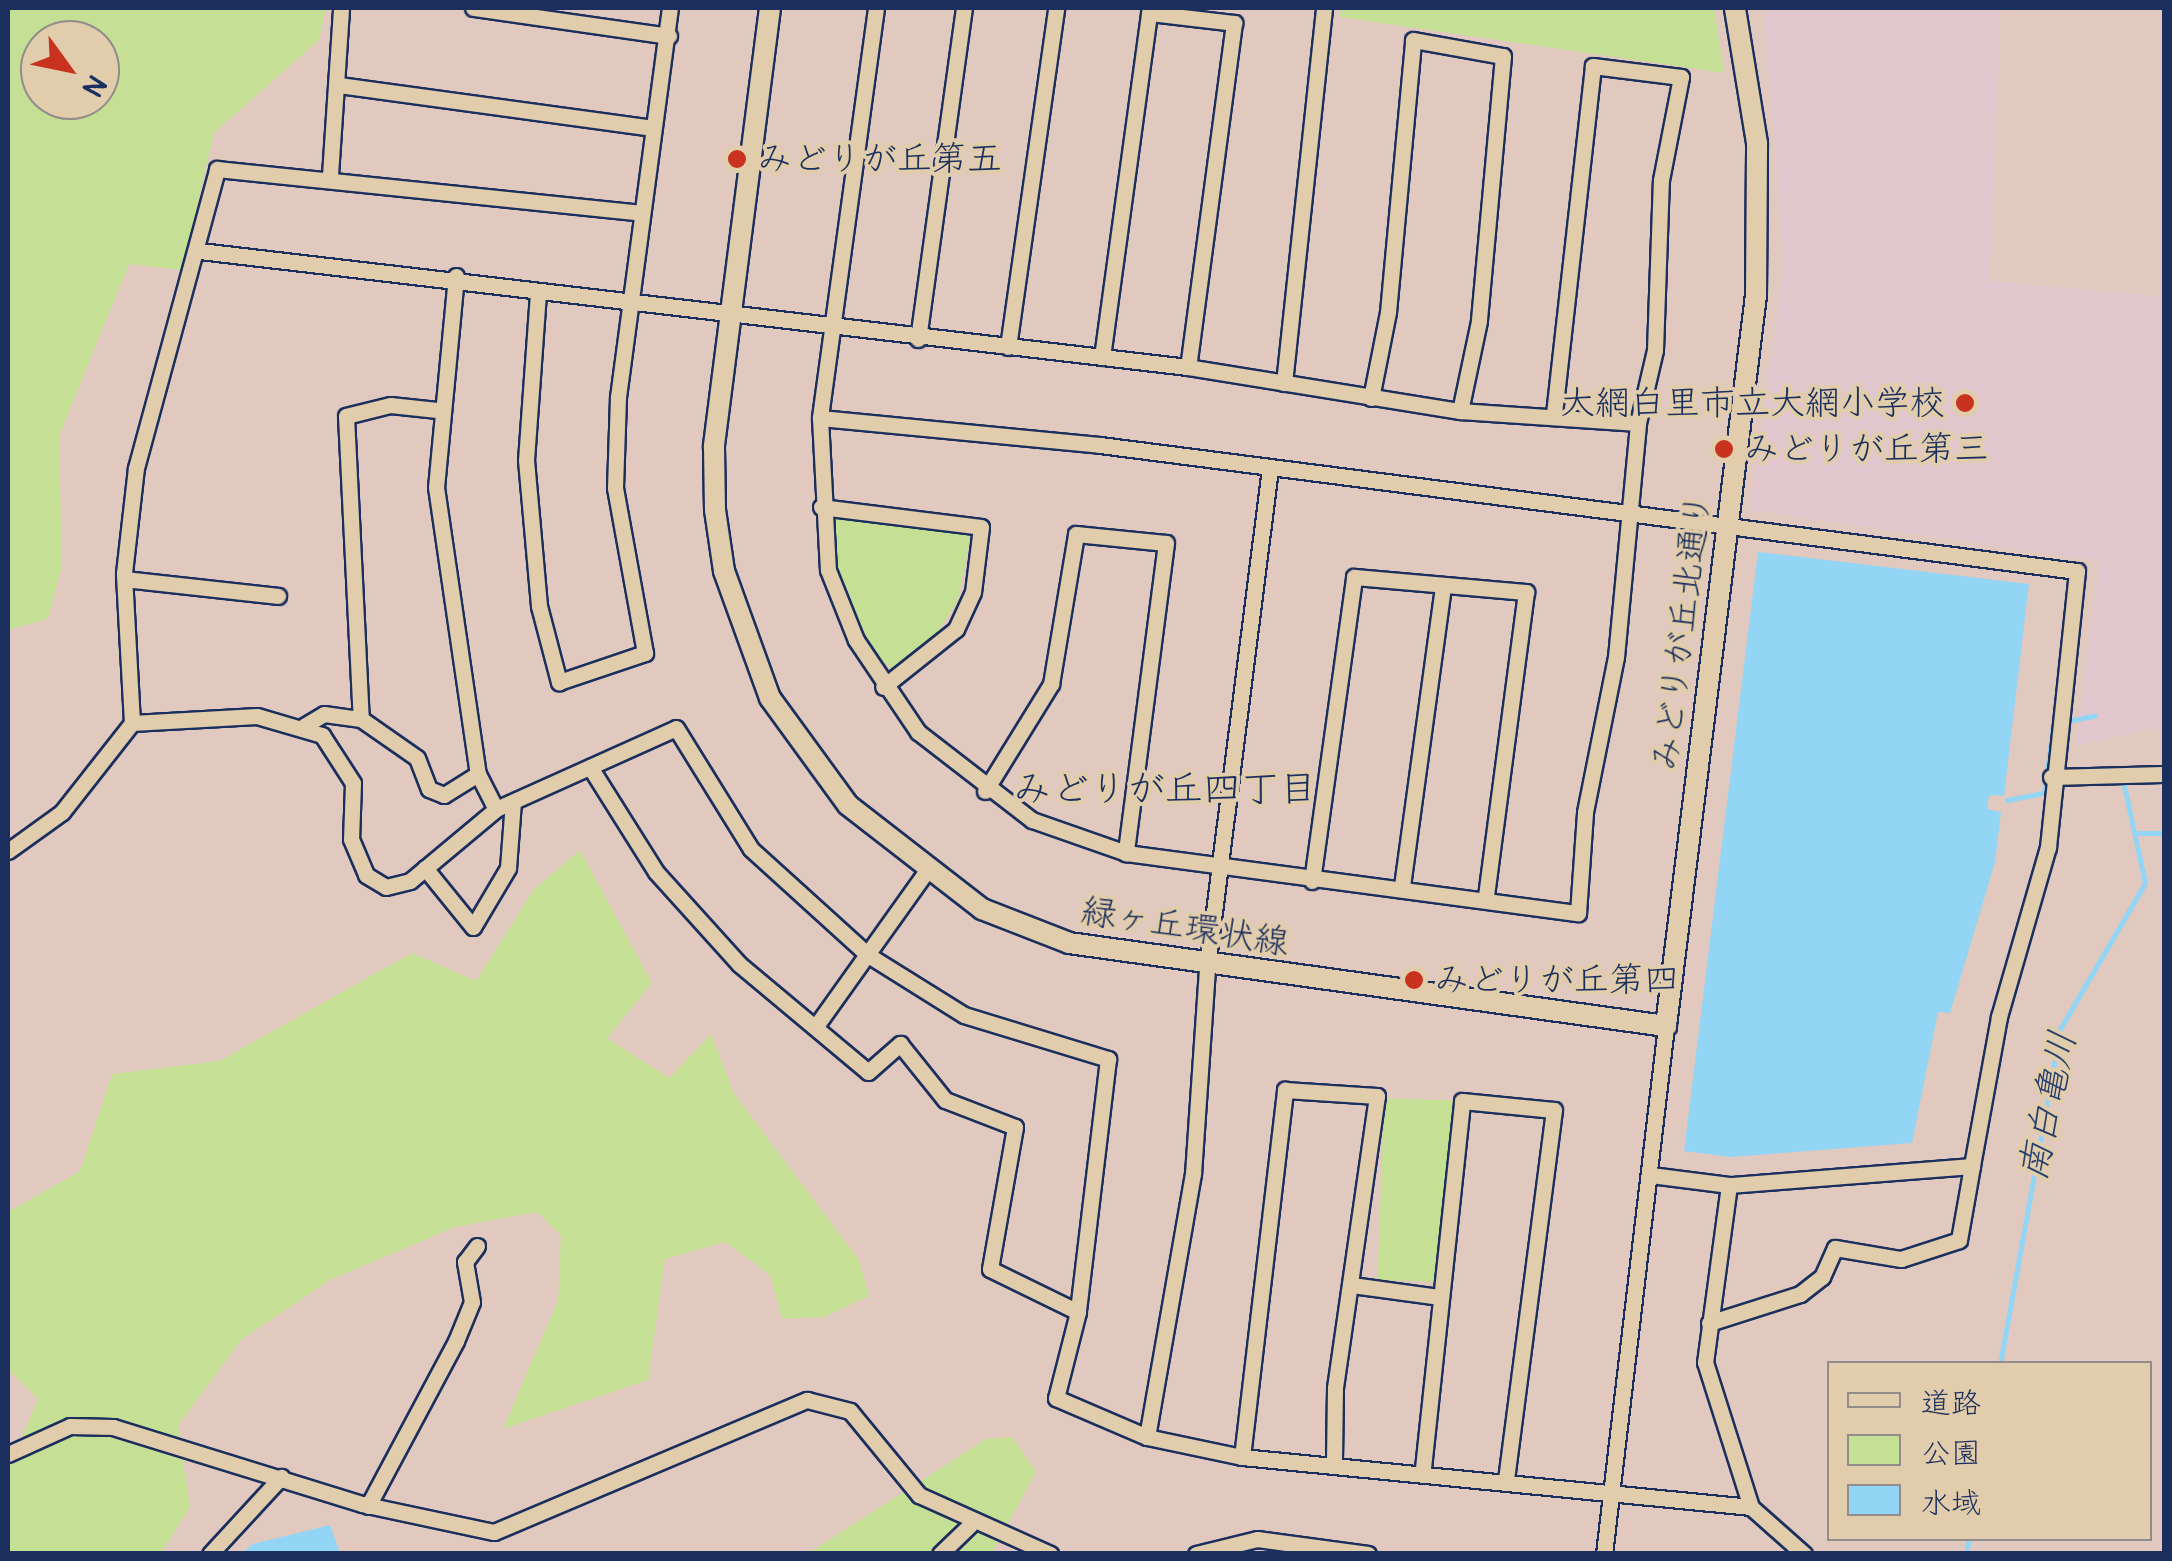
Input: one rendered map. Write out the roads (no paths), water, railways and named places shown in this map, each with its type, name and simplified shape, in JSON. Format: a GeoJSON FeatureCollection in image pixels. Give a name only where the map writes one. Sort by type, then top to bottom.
{"type":"FeatureCollection","features":[{"type":"Feature","properties":{"kind":"street"},"geometry":{"type":"LineString","coordinates":[[330,175],[341,8]]}},
{"type":"Feature","properties":{"kind":"street"},"geometry":{"type":"LineString","coordinates":[[473,8],[669,36]]}},
{"type":"Feature","properties":{"kind":"street"},"geometry":{"type":"LineString","coordinates":[[538,294],[526,460],[539,606],[559,682],[645,653],[615,488],[630,306],[670,8]]}},
{"type":"Feature","properties":{"kind":"street","name":"緑ヶ丘環状線"},"geometry":{"type":"LineString","coordinates":[[770,8],[730,314],[716,510],[746,643],[805,754],[925,873],[982,909],[1070,943],[1208,966],[1666,1026]]}},
{"type":"Feature","properties":{"kind":"street"},"geometry":{"type":"LineString","coordinates":[[876,8],[828,325],[820,418],[821,507],[828,570],[883,687],[986,792],[1032,820],[1126,852],[1312,881],[1486,896],[1578,913],[1585,812],[1616,658],[1638,423],[1655,350],[1661,180],[1681,77],[1593,66],[1554,413]]}},
{"type":"Feature","properties":{"kind":"street"},"geometry":{"type":"LineString","coordinates":[[918,339],[964,8]]}},
{"type":"Feature","properties":{"kind":"street"},"geometry":{"type":"LineString","coordinates":[[1008,347],[1056,8]]}},
{"type":"Feature","properties":{"kind":"street"},"geometry":{"type":"LineString","coordinates":[[1284,383],[1324,8]]}},
{"type":"Feature","properties":{"kind":"street","name":"みどりが丘北通り"},"geometry":{"type":"LineString","coordinates":[[1666,1026],[1760,216],[1735,8]]}},
{"type":"Feature","properties":{"kind":"street"},"geometry":{"type":"LineString","coordinates":[[1102,357],[1149,12],[1234,23],[1188,367]]}},
{"type":"Feature","properties":{"kind":"street"},"geometry":{"type":"LineString","coordinates":[[1371,398],[1388,312],[1413,40],[1503,56],[1479,321],[1460,411]]}},
{"type":"Feature","properties":{"kind":"street"},"geometry":{"type":"LineString","coordinates":[[339,84],[653,128]]}},
{"type":"Feature","properties":{"kind":"street"},"geometry":{"type":"LineString","coordinates":[[8,852],[62,812],[132,723],[124,579],[144,431],[200,251],[217,169],[330,175],[642,213]]}},
{"type":"Feature","properties":{"kind":"street"},"geometry":{"type":"LineString","coordinates":[[200,251],[456,276],[538,294],[630,306],[1188,367],[1460,411],[1554,413],[1638,423]]}},
{"type":"Feature","properties":{"kind":"street"},"geometry":{"type":"LineString","coordinates":[[456,276],[437,410],[442,560],[478,774],[496,809]]}},
{"type":"Feature","properties":{"kind":"street"},"geometry":{"type":"LineString","coordinates":[[361,719],[346,416],[390,406],[437,410]]}},
{"type":"Feature","properties":{"kind":"street"},"geometry":{"type":"LineString","coordinates":[[820,418],[1627,510],[1726,528],[2077,571],[2052,777],[2048,847],[1999,1016],[1959,1240],[1901,1260],[1835,1248],[1822,1278],[1800,1294],[1709,1322]]}},
{"type":"Feature","properties":{"kind":"street"},"geometry":{"type":"LineString","coordinates":[[1147,1437],[1193,1174],[1208,966],[1270,471]]}},
{"type":"Feature","properties":{"kind":"street"},"geometry":{"type":"LineString","coordinates":[[821,507],[981,527],[973,592],[956,629],[883,687]]}},
{"type":"Feature","properties":{"kind":"street"},"geometry":{"type":"LineString","coordinates":[[986,792],[1051,684],[1076,534],[1166,543],[1126,852]]}},
{"type":"Feature","properties":{"kind":"street"},"geometry":{"type":"LineString","coordinates":[[1312,881],[1354,577],[1526,592],[1486,896]]}},
{"type":"Feature","properties":{"kind":"street"},"geometry":{"type":"LineString","coordinates":[[124,579],[278,596]]}},
{"type":"Feature","properties":{"kind":"street"},"geometry":{"type":"LineString","coordinates":[[1402,886],[1443,586]]}},
{"type":"Feature","properties":{"kind":"street"},"geometry":{"type":"LineString","coordinates":[[132,723],[211,714],[304,726],[322,735],[353,783],[351,839],[366,875],[393,887],[425,868],[496,809],[676,728],[750,849],[868,955],[964,1014],[1108,1059],[1078,1312],[1056,1398],[1147,1437],[1242,1457],[1422,1468],[1614,1495],[1751,1507]]}},
{"type":"Feature","properties":{"kind":"street"},"geometry":{"type":"LineString","coordinates":[[304,726],[324,714],[361,719],[417,758],[429,789],[444,795],[478,774]]}},
{"type":"Feature","properties":{"kind":"street"},"geometry":{"type":"LineString","coordinates":[[590,768],[696,921],[868,1072],[900,1044],[945,1100],[1015,1127],[990,1269],[1078,1312]]}},
{"type":"Feature","properties":{"kind":"street"},"geometry":{"type":"LineString","coordinates":[[2052,777],[2164,774]]}},
{"type":"Feature","properties":{"kind":"street"},"geometry":{"type":"LineString","coordinates":[[425,868],[473,927],[508,868],[514,802]]}},
{"type":"Feature","properties":{"kind":"street"},"geometry":{"type":"LineString","coordinates":[[816,1026],[925,873]]}},
{"type":"Feature","properties":{"kind":"street"},"geometry":{"type":"LineString","coordinates":[[1604,1554],[1614,1495],[1666,1026]]}},
{"type":"Feature","properties":{"kind":"street"},"geometry":{"type":"LineString","coordinates":[[1242,1457],[1285,1090],[1376,1096],[1334,1464]]}},
{"type":"Feature","properties":{"kind":"street"},"geometry":{"type":"LineString","coordinates":[[1422,1468],[1462,1100],[1554,1110],[1506,1479]]}},
{"type":"Feature","properties":{"kind":"street"},"geometry":{"type":"LineString","coordinates":[[1651,1175],[1729,1184],[1972,1166]]}},
{"type":"Feature","properties":{"kind":"street"},"geometry":{"type":"LineString","coordinates":[[1729,1184],[1705,1362],[1751,1507],[1804,1554]]}},
{"type":"Feature","properties":{"kind":"street"},"geometry":{"type":"LineString","coordinates":[[368,1506],[472,1302],[465,1262],[477,1246]]}},
{"type":"Feature","properties":{"kind":"street"},"geometry":{"type":"LineString","coordinates":[[1352,1286],[1440,1297]]}},
{"type":"Feature","properties":{"kind":"street"},"geometry":{"type":"LineString","coordinates":[[8,1454],[70,1426],[113,1427],[368,1506],[494,1532],[807,1400],[850,1411],[919,1495],[970,1524],[1050,1554]]}},
{"type":"Feature","properties":{"kind":"street"},"geometry":{"type":"LineString","coordinates":[[210,1554],[281,1478]]}},
{"type":"Feature","properties":{"kind":"street"},"geometry":{"type":"LineString","coordinates":[[940,1554],[970,1524]]}},
{"type":"Feature","properties":{"kind":"street"},"geometry":{"type":"LineString","coordinates":[[1196,1554],[1258,1539],[1368,1554]]}},
{"type":"Feature","properties":{"kind":"water"},"geometry":{"type":"Polygon","coordinates":[[[1758,552],[2029,584],[2004,796],[1989,795],[1987,809],[2001,812],[1995,862],[1950,1013],[1938,1012],[1912,1143],[1731,1157],[1684,1151],[1758,552]]]}},
{"type":"Feature","properties":{"kind":"water"},"geometry":{"type":"Polygon","coordinates":[[[330,1525],[340,1553],[242,1553],[253,1544],[330,1525]]]}},
{"type":"Feature","properties":{"kind":"waterway"},"geometry":{"type":"LineString","coordinates":[[2062,722],[2094,716]]}},
{"type":"Feature","properties":{"kind":"waterway"},"geometry":{"type":"LineString","coordinates":[[2007,800],[2044,793],[2053,726]]}},
{"type":"Feature","properties":{"kind":"waterway","name":"南白亀川"},"geometry":{"type":"LineString","coordinates":[[2001,1361],[2060,1029],[2145,883],[2124,785]]}},
{"type":"Feature","properties":{"kind":"waterway","name":"南白亀川"},"geometry":{"type":"LineString","coordinates":[[2139,833],[2164,833]]}},
{"type":"Feature","properties":{"kind":"waterway","name":"南白亀川"},"geometry":{"type":"LineString","coordinates":[[1966,1554],[1968,1541]]}},
{"type":"Feature","properties":{"kind":"place","name":"みどりが丘第五"},"geometry":{"type":"Point","coordinates":[737,159]}},
{"type":"Feature","properties":{"kind":"place","name":"大網白里市立大網小学校"},"geometry":{"type":"Point","coordinates":[1965,403]}},
{"type":"Feature","properties":{"kind":"place","name":"みどりが丘第三"},"geometry":{"type":"Point","coordinates":[1724,449]}},
{"type":"Feature","properties":{"kind":"place","name":"みどりが丘第四"},"geometry":{"type":"Point","coordinates":[1414,980]}},
{"type":"Feature","properties":{"kind":"district","name":"みどりが丘四丁目"},"geometry":{"type":"Point","coordinates":[1165,790]}}]}
